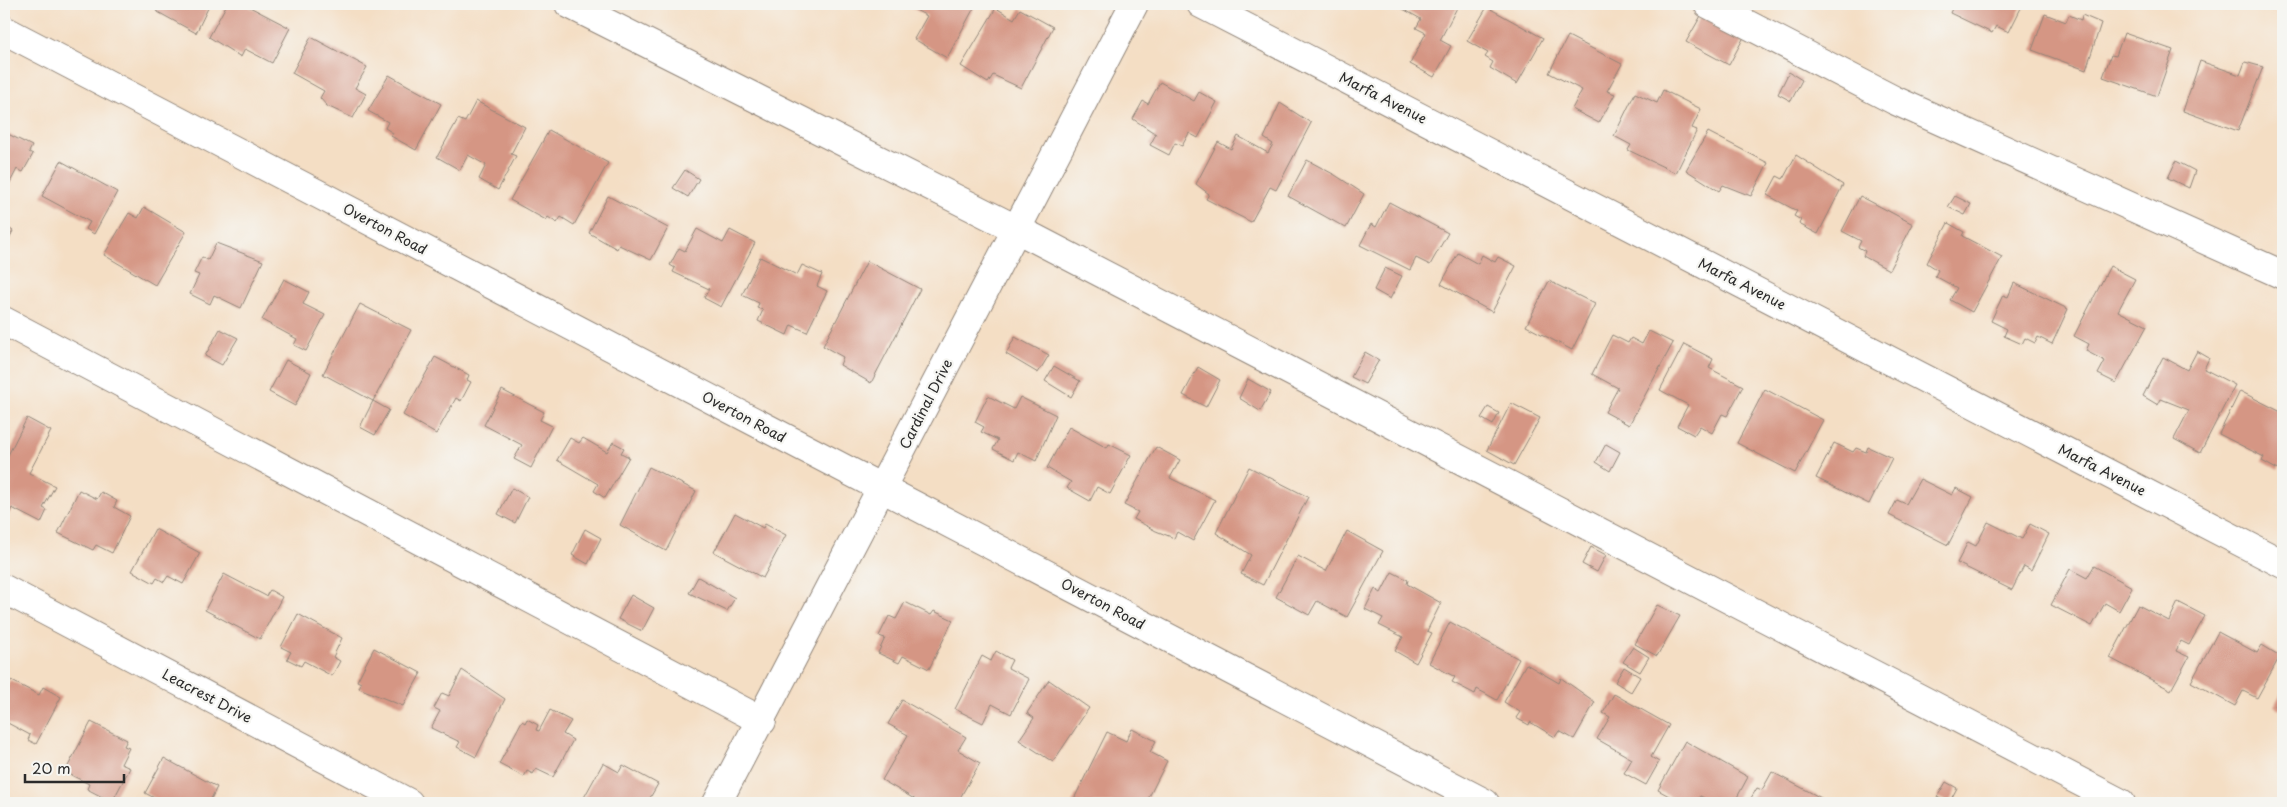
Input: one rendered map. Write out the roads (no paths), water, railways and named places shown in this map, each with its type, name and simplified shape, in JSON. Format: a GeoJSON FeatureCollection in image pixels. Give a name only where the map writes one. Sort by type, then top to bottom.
{"type":"FeatureCollection","features":[{"type":"Feature","properties":{"kind":"street"},"geometry":{"type":"LineString","coordinates":[[569,4],[1016,229],[2121,803]]}},
{"type":"Feature","properties":{"kind":"street","name":"Cardinal Drive"},"geometry":{"type":"LineString","coordinates":[[717,803],[762,721],[881,488],[1134,4]]}},
{"type":"Feature","properties":{"kind":"street","name":"Marfa Avenue"},"geometry":{"type":"LineString","coordinates":[[1201,4],[2283,564]]}},
{"type":"Feature","properties":{"kind":"street"},"geometry":{"type":"LineString","coordinates":[[1708,4],[1894,100],[2283,275]]}},
{"type":"Feature","properties":{"kind":"street","name":"Overton Road"},"geometry":{"type":"LineString","coordinates":[[4,30],[1485,803]]}},
{"type":"Feature","properties":{"kind":"street"},"geometry":{"type":"LineString","coordinates":[[4,321],[762,721]]}},
{"type":"Feature","properties":{"kind":"street","name":"Leacrest Drive"},"geometry":{"type":"LineString","coordinates":[[4,589],[409,803]]}}]}
